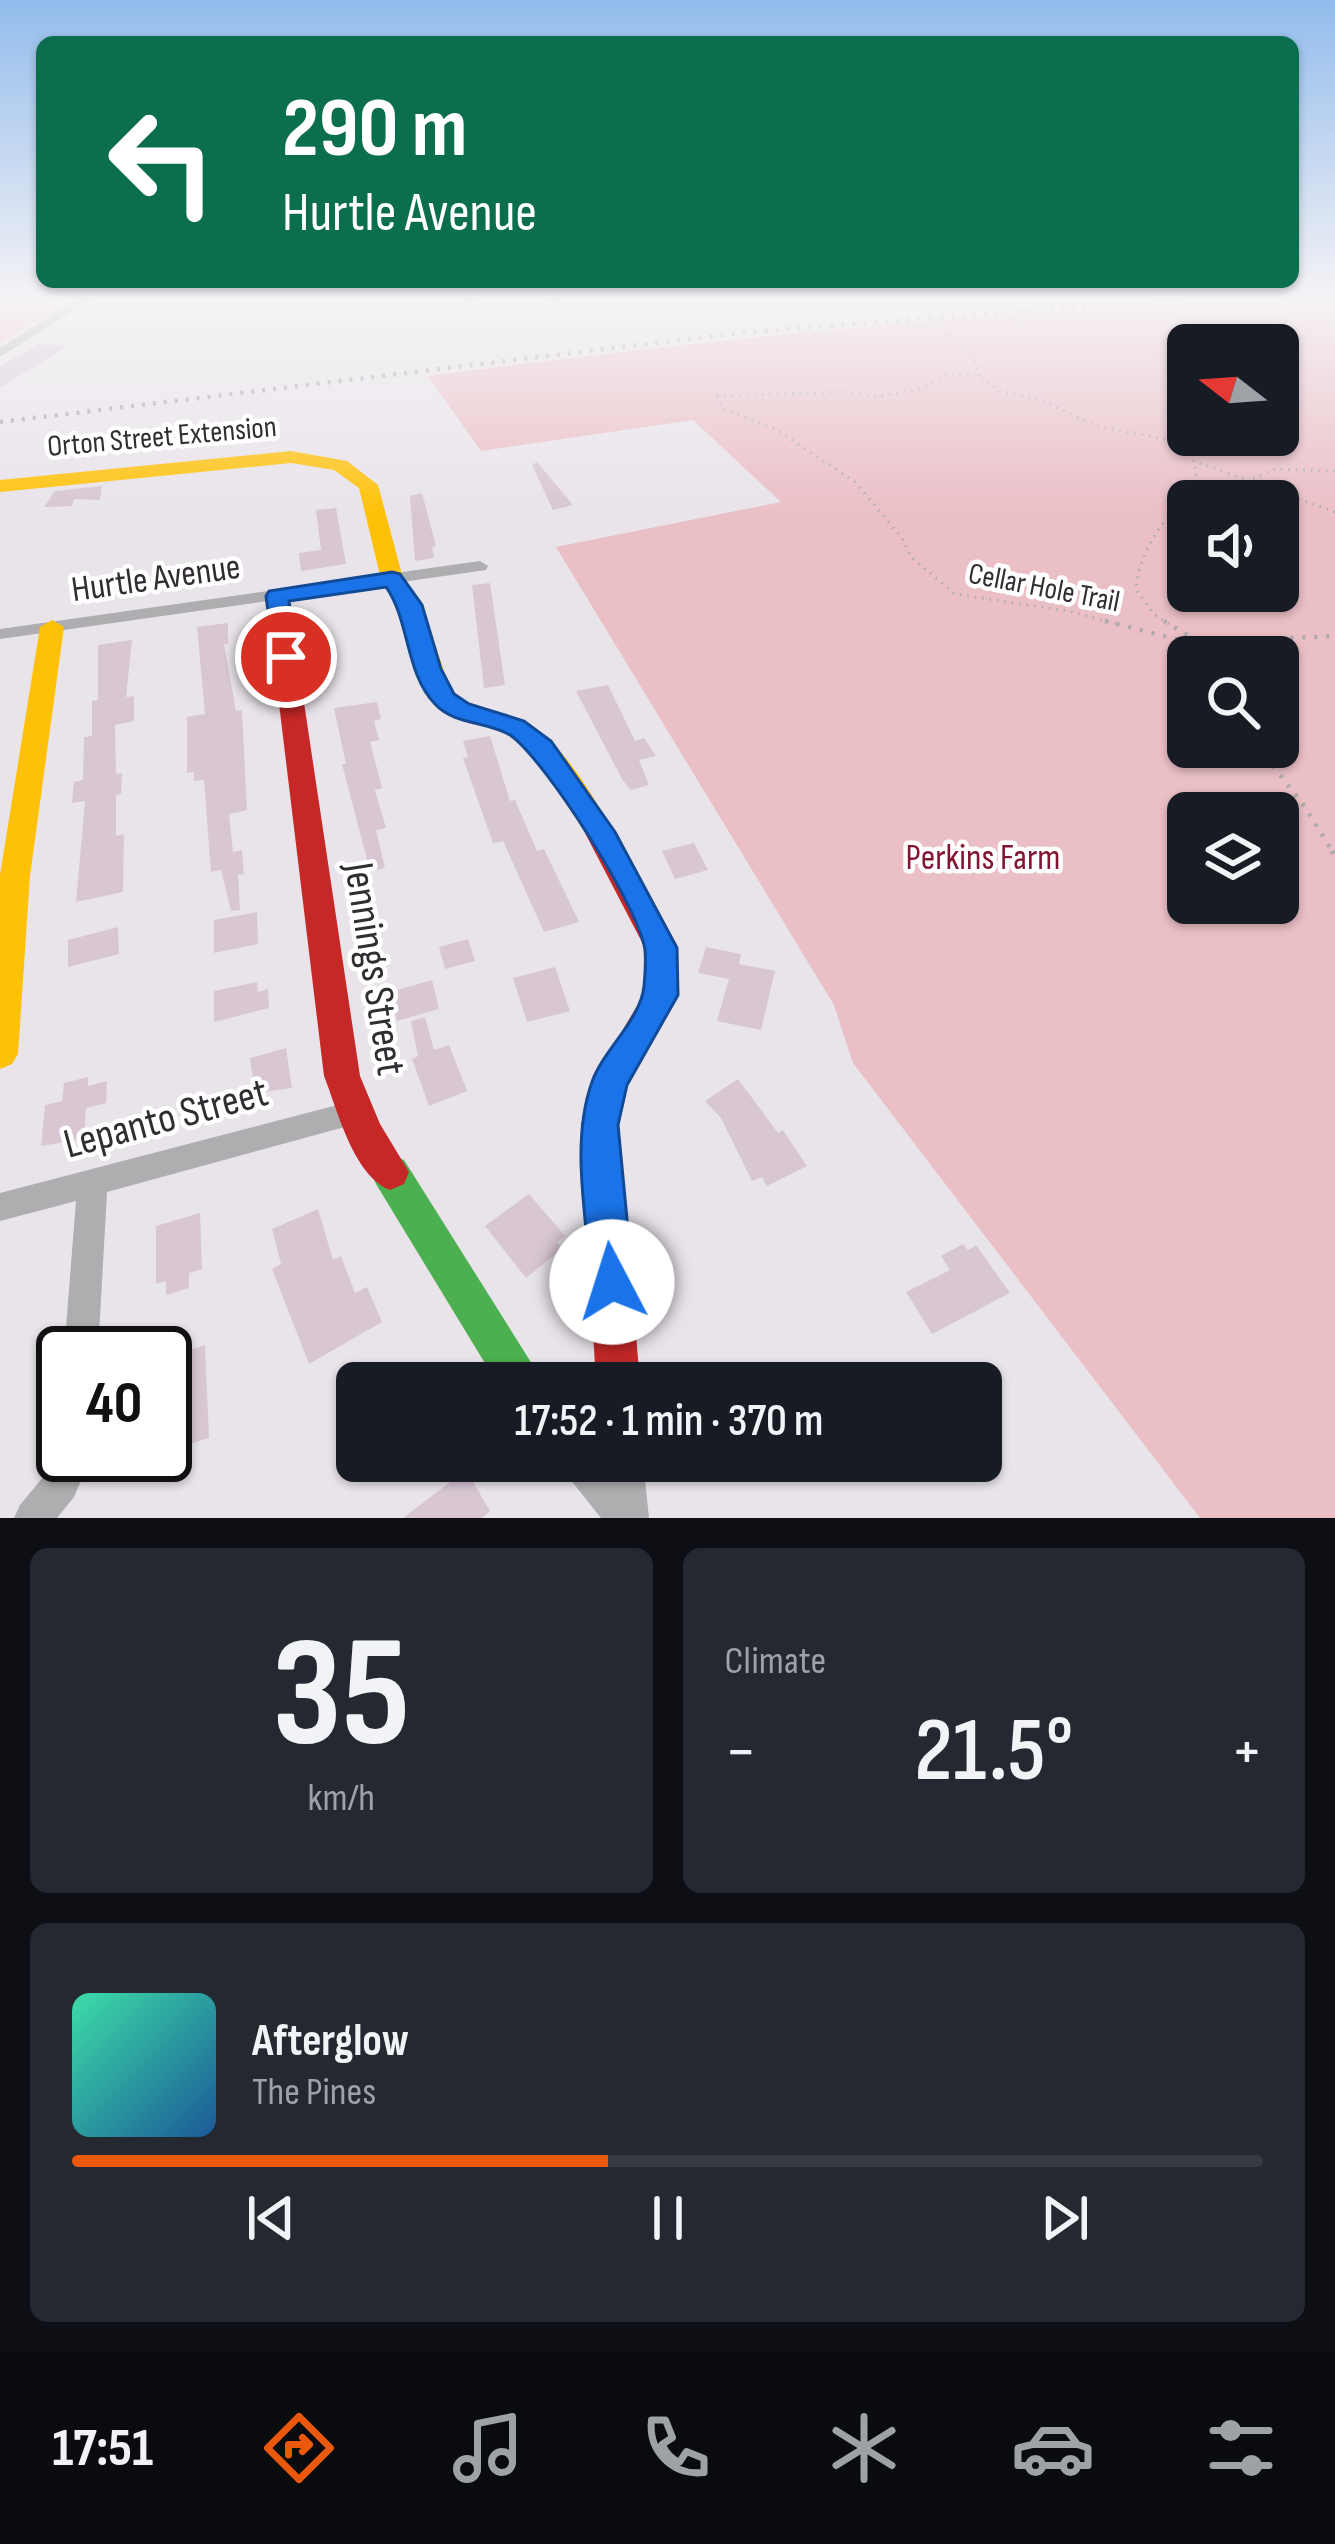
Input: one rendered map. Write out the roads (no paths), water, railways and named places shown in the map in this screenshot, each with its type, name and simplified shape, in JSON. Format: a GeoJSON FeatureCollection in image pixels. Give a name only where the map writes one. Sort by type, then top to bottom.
{"type":"FeatureCollection","features":[{"type":"Feature","properties":{"kind":"street","name":"Orton Street Extension"},"geometry":{"type":"LineString","coordinates":[[0,486],[271,458],[331,462],[356,473],[372,491],[392,579],[411,605],[428,669],[444,699],[460,710],[515,727],[542,747],[616,857],[661,948],[661,995],[610,1082],[600,1125],[617,1362]]}},
{"type":"Feature","properties":{"kind":"street","name":"Hurtle Avenue"},"geometry":{"type":"LineString","coordinates":[[0,634],[480,566]]}},
{"type":"Feature","properties":{"kind":"street","name":"Jennings Street"},"geometry":{"type":"LineString","coordinates":[[277,596],[341,1076],[353,1113],[508,1362]]}},
{"type":"Feature","properties":{"kind":"street"},"geometry":{"type":"LineString","coordinates":[[0,1054],[8,1007],[15,876],[52,626]]}},
{"type":"Feature","properties":{"kind":"street","name":"Lepanto Street"},"geometry":{"type":"LineString","coordinates":[[0,1207],[353,1113]]}},
{"type":"Feature","properties":{"kind":"street"},"geometry":{"type":"LineString","coordinates":[[83,1326],[93,1181]]}},
{"type":"Feature","properties":{"kind":"street"},"geometry":{"type":"LineString","coordinates":[[33,1518],[63,1482]]}},
{"type":"Feature","properties":{"kind":"street"},"geometry":{"type":"LineString","coordinates":[[597,1482],[627,1518]]}},
{"type":"Feature","properties":{"kind":"street"},"geometry":{"type":"LineString","coordinates":[[626,1482],[627,1518]]}},
{"type":"Feature","properties":{"kind":"railway"},"geometry":{"type":"LineString","coordinates":[[0,422],[433,370]]}},
{"type":"Feature","properties":{"kind":"park label","name":"Perkins Farm"},"geometry":{"type":"Point","coordinates":[983,858]}}]}
